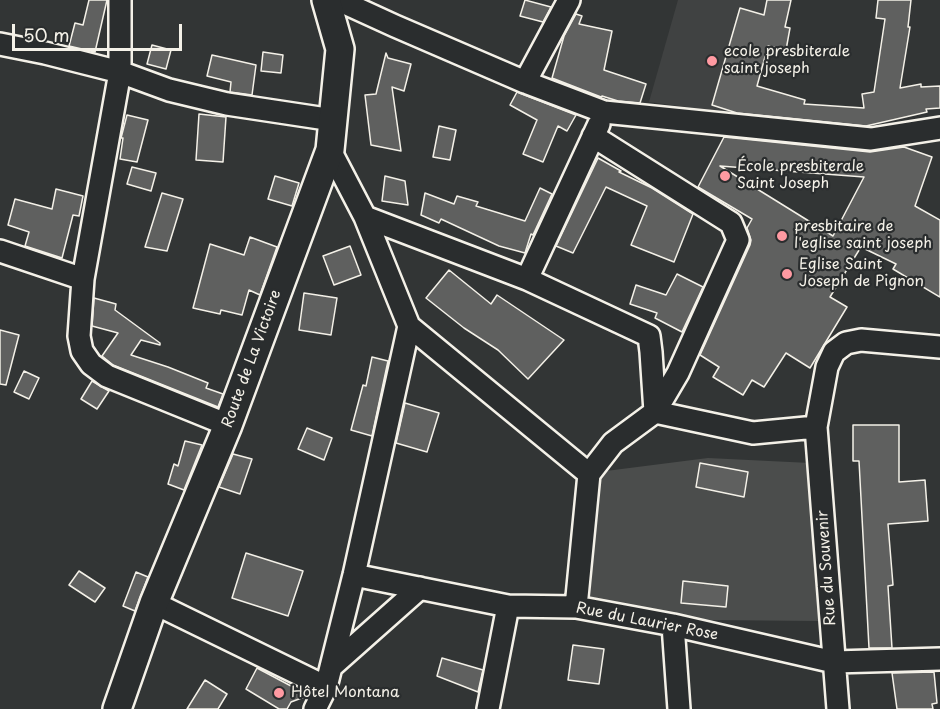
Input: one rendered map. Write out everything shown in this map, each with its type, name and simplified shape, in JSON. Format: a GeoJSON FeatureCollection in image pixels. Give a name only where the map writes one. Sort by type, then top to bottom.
{"type":"FeatureCollection","features":[{"type":"Feature","properties":{"kind":"street"},"geometry":{"type":"LineString","coordinates":[[120,0],[120,72],[83,279],[79,336],[82,351],[91,364],[107,376],[228,425]]}},
{"type":"Feature","properties":{"kind":"street","name":"Route de La Victoire"},"geometry":{"type":"LineString","coordinates":[[117,709],[154,603],[228,425],[330,150],[340,49],[326,0]]}},
{"type":"Feature","properties":{"kind":"street"},"geometry":{"type":"LineString","coordinates":[[338,0],[525,81],[604,112],[871,139],[940,128]]}},
{"type":"Feature","properties":{"kind":"street"},"geometry":{"type":"LineString","coordinates":[[525,81],[569,0]]}},
{"type":"Feature","properties":{"kind":"street"},"geometry":{"type":"LineString","coordinates":[[0,44],[120,72],[169,90],[227,104],[333,120]]}},
{"type":"Feature","properties":{"kind":"street"},"geometry":{"type":"LineString","coordinates":[[527,279],[604,112]]}},
{"type":"Feature","properties":{"kind":"street"},"geometry":{"type":"LineString","coordinates":[[576,607],[589,474],[613,443],[655,412],[678,373],[738,240],[731,223],[594,136]]}},
{"type":"Feature","properties":{"kind":"street"},"geometry":{"type":"LineString","coordinates":[[330,150],[365,218],[409,326],[589,474]]}},
{"type":"Feature","properties":{"kind":"street"},"geometry":{"type":"LineString","coordinates":[[365,218],[527,279],[649,336],[655,412]]}},
{"type":"Feature","properties":{"kind":"street"},"geometry":{"type":"LineString","coordinates":[[0,251],[83,279]]}},
{"type":"Feature","properties":{"kind":"street"},"geometry":{"type":"LineString","coordinates":[[315,709],[328,677],[354,576],[409,326]]}},
{"type":"Feature","properties":{"kind":"street","name":"Rue du Souvenir"},"geometry":{"type":"LineString","coordinates":[[837,709],[816,427],[827,367],[834,352],[846,343],[861,340],[940,347]]}},
{"type":"Feature","properties":{"kind":"street"},"geometry":{"type":"LineString","coordinates":[[655,412],[753,433],[816,427]]}},
{"type":"Feature","properties":{"kind":"street","name":"Rue du Laurier Rose"},"geometry":{"type":"LineString","coordinates":[[354,576],[508,606],[576,607],[673,625],[834,662],[940,659]]}},
{"type":"Feature","properties":{"kind":"street"},"geometry":{"type":"LineString","coordinates":[[328,677],[420,588]]}},
{"type":"Feature","properties":{"kind":"street"},"geometry":{"type":"LineString","coordinates":[[154,603],[328,677]]}},
{"type":"Feature","properties":{"kind":"street"},"geometry":{"type":"LineString","coordinates":[[488,709],[508,606]]}},
{"type":"Feature","properties":{"kind":"street"},"geometry":{"type":"LineString","coordinates":[[673,625],[679,709]]}},
{"type":"Feature","properties":{"kind":"shaded area","name":"ecole presbiterale saint joseph"},"geometry":{"type":"Polygon","coordinates":[[[678,0],[781,0],[746,115],[649,102],[678,0]]]}},
{"type":"Feature","properties":{"kind":"shaded area"},"geometry":{"type":"Polygon","coordinates":[[[708,458],[810,463],[819,621],[710,620],[590,601],[598,472],[708,458]]]}},
{"type":"Feature","properties":{"kind":"building"},"geometry":{"type":"Polygon","coordinates":[[[89,0],[107,0],[95,52],[69,46],[75,23],[83,25],[89,0]]]}},
{"type":"Feature","properties":{"kind":"building"},"geometry":{"type":"Polygon","coordinates":[[[525,0],[551,7],[543,22],[520,16],[525,0]]]}},
{"type":"Feature","properties":{"kind":"building"},"geometry":{"type":"Polygon","coordinates":[[[767,0],[791,0],[785,27],[790,28],[786,50],[768,46],[757,86],[805,100],[804,104],[864,108],[862,94],[874,92],[885,19],[876,18],[878,0],[911,0],[908,27],[910,27],[900,88],[921,84],[921,87],[940,86],[940,108],[926,109],[927,112],[866,126],[737,113],[712,105],[740,8],[764,15],[767,0]]]}},
{"type":"Feature","properties":{"kind":"building"},"geometry":{"type":"Polygon","coordinates":[[[576,14],[582,16],[579,24],[612,31],[604,70],[646,84],[640,103],[601,97],[552,78],[564,36],[576,14]]]}},
{"type":"Feature","properties":{"kind":"building"},"geometry":{"type":"Polygon","coordinates":[[[152,45],[171,50],[166,69],[147,64],[152,45]]]}},
{"type":"Feature","properties":{"kind":"building"},"geometry":{"type":"Polygon","coordinates":[[[263,52],[283,55],[281,73],[261,71],[263,52]]]}},
{"type":"Feature","properties":{"kind":"building"},"geometry":{"type":"Polygon","coordinates":[[[386,53],[388,58],[411,64],[404,91],[392,87],[401,151],[371,145],[365,95],[376,94],[386,53]]]}},
{"type":"Feature","properties":{"kind":"building"},"geometry":{"type":"Polygon","coordinates":[[[212,55],[256,65],[252,95],[230,92],[231,82],[207,76],[212,55]]]}},
{"type":"Feature","properties":{"kind":"building"},"geometry":{"type":"Polygon","coordinates":[[[517,92],[576,115],[567,131],[558,126],[543,162],[523,154],[537,120],[510,105],[517,92]]]}},
{"type":"Feature","properties":{"kind":"building"},"geometry":{"type":"Polygon","coordinates":[[[199,114],[226,117],[223,162],[196,160],[199,114]]]}},
{"type":"Feature","properties":{"kind":"building"},"geometry":{"type":"Polygon","coordinates":[[[127,115],[148,120],[137,162],[120,159],[123,138],[121,138],[127,115]]]}},
{"type":"Feature","properties":{"kind":"building"},"geometry":{"type":"Polygon","coordinates":[[[439,126],[456,130],[450,160],[433,157],[439,126]]]}},
{"type":"Feature","properties":{"kind":"building"},"geometry":{"type":"Polygon","coordinates":[[[724,137],[870,152],[904,147],[932,157],[915,206],[940,220],[940,297],[893,269],[896,264],[861,247],[830,297],[847,307],[810,368],[786,353],[764,387],[752,380],[743,395],[713,377],[719,367],[700,355],[750,245],[751,240],[747,228],[752,219],[698,187],[724,137]],[[720,166],[833,236],[864,177],[720,166]]]}},
{"type":"Feature","properties":{"kind":"building"},"geometry":{"type":"Polygon","coordinates":[[[598,158],[693,214],[674,262],[631,245],[647,206],[606,187],[573,253],[556,246],[598,158]]]}},
{"type":"Feature","properties":{"kind":"building"},"geometry":{"type":"Polygon","coordinates":[[[132,167],[156,173],[151,191],[127,184],[132,167]]]}},
{"type":"Feature","properties":{"kind":"building"},"geometry":{"type":"Polygon","coordinates":[[[275,176],[299,183],[292,206],[268,199],[275,176]]]}},
{"type":"Feature","properties":{"kind":"building"},"geometry":{"type":"Polygon","coordinates":[[[385,176],[405,181],[408,205],[382,201],[385,176]]]}},
{"type":"Feature","properties":{"kind":"building"},"geometry":{"type":"Polygon","coordinates":[[[540,188],[552,194],[533,235],[531,234],[525,253],[499,246],[441,219],[439,223],[421,215],[425,193],[454,204],[457,196],[478,202],[476,206],[525,221],[540,188]]]}},
{"type":"Feature","properties":{"kind":"building"},"geometry":{"type":"Polygon","coordinates":[[[56,189],[83,196],[79,216],[73,215],[62,258],[25,246],[29,232],[8,225],[15,199],[52,209],[56,189]]]}},
{"type":"Feature","properties":{"kind":"building"},"geometry":{"type":"Polygon","coordinates":[[[162,193],[183,199],[167,251],[145,247],[162,193]]]}},
{"type":"Feature","properties":{"kind":"building"},"geometry":{"type":"Polygon","coordinates":[[[250,237],[277,247],[260,295],[249,290],[242,315],[221,310],[220,314],[193,308],[210,244],[244,255],[250,237]]]}},
{"type":"Feature","properties":{"kind":"building"},"geometry":{"type":"Polygon","coordinates":[[[350,246],[361,275],[334,285],[323,256],[350,246]]]}},
{"type":"Feature","properties":{"kind":"building"},"geometry":{"type":"Polygon","coordinates":[[[449,270],[491,304],[497,295],[564,340],[528,379],[498,350],[464,328],[426,298],[449,270]]]}},
{"type":"Feature","properties":{"kind":"building"},"geometry":{"type":"Polygon","coordinates":[[[677,274],[703,287],[682,332],[655,318],[657,313],[630,304],[636,285],[666,295],[677,274]]]}},
{"type":"Feature","properties":{"kind":"building"},"geometry":{"type":"Polygon","coordinates":[[[304,293],[337,298],[331,335],[299,330],[304,293]]]}},
{"type":"Feature","properties":{"kind":"building"},"geometry":{"type":"Polygon","coordinates":[[[94,298],[116,304],[115,310],[160,343],[160,345],[141,340],[131,355],[208,383],[206,388],[223,394],[218,407],[113,365],[102,356],[118,333],[92,326],[94,298]]]}},
{"type":"Feature","properties":{"kind":"building"},"geometry":{"type":"Polygon","coordinates":[[[0,330],[19,335],[6,385],[0,384],[0,330]]]}},
{"type":"Feature","properties":{"kind":"building"},"geometry":{"type":"Polygon","coordinates":[[[372,357],[388,361],[372,436],[351,430],[363,385],[366,386],[372,357]]]}},
{"type":"Feature","properties":{"kind":"building"},"geometry":{"type":"Polygon","coordinates":[[[24,371],[39,378],[29,399],[14,392],[24,371]]]}},
{"type":"Feature","properties":{"kind":"building"},"geometry":{"type":"Polygon","coordinates":[[[92,381],[109,391],[97,409],[81,399],[92,381]]]}},
{"type":"Feature","properties":{"kind":"building"},"geometry":{"type":"Polygon","coordinates":[[[405,403],[439,413],[427,452],[396,443],[405,403]]]}},
{"type":"Feature","properties":{"kind":"building"},"geometry":{"type":"Polygon","coordinates":[[[853,425],[899,425],[899,482],[925,480],[928,521],[888,524],[893,585],[888,586],[892,648],[869,648],[859,461],[853,461],[853,425]]]}},
{"type":"Feature","properties":{"kind":"building"},"geometry":{"type":"Polygon","coordinates":[[[307,428],[332,438],[324,460],[298,449],[307,428]]]}},
{"type":"Feature","properties":{"kind":"building"},"geometry":{"type":"Polygon","coordinates":[[[185,441],[202,445],[184,490],[168,484],[174,464],[178,466],[185,441]]]}},
{"type":"Feature","properties":{"kind":"building"},"geometry":{"type":"Polygon","coordinates":[[[233,454],[252,459],[240,494],[219,487],[233,454]]]}},
{"type":"Feature","properties":{"kind":"building"},"geometry":{"type":"Polygon","coordinates":[[[700,463],[748,472],[744,497],[696,487],[700,463]]]}},
{"type":"Feature","properties":{"kind":"building"},"geometry":{"type":"Polygon","coordinates":[[[246,553],[303,571],[288,616],[232,598],[246,553]]]}},
{"type":"Feature","properties":{"kind":"building"},"geometry":{"type":"Polygon","coordinates":[[[79,571],[105,588],[95,602],[69,585],[79,571]]]}},
{"type":"Feature","properties":{"kind":"building"},"geometry":{"type":"Polygon","coordinates":[[[136,572],[148,577],[135,611],[123,606],[136,572]]]}},
{"type":"Feature","properties":{"kind":"building"},"geometry":{"type":"Polygon","coordinates":[[[683,581],[728,586],[726,607],[681,603],[683,581]]]}},
{"type":"Feature","properties":{"kind":"building"},"geometry":{"type":"Polygon","coordinates":[[[573,645],[604,649],[599,684],[568,680],[573,645]]]}},
{"type":"Feature","properties":{"kind":"building"},"geometry":{"type":"Polygon","coordinates":[[[442,658],[483,670],[478,692],[437,676],[442,658]]]}},
{"type":"Feature","properties":{"kind":"building"},"geometry":{"type":"Polygon","coordinates":[[[257,668],[308,695],[291,702],[287,709],[279,709],[246,689],[257,668]]]}},
{"type":"Feature","properties":{"kind":"building"},"geometry":{"type":"Polygon","coordinates":[[[934,672],[937,703],[932,704],[933,709],[897,709],[892,673],[934,672]]]}},
{"type":"Feature","properties":{"kind":"building"},"geometry":{"type":"Polygon","coordinates":[[[205,680],[227,694],[218,709],[187,709],[205,680]]]}},
{"type":"Feature","properties":{"kind":"place","name":"ecole presbiterale saint joseph"},"geometry":{"type":"Point","coordinates":[712,61]}},
{"type":"Feature","properties":{"kind":"place","name":"École presbiterale Saint Joseph"},"geometry":{"type":"Point","coordinates":[725,176]}},
{"type":"Feature","properties":{"kind":"place","name":"presbitaire de l'eglise saint joseph"},"geometry":{"type":"Point","coordinates":[782,236]}},
{"type":"Feature","properties":{"kind":"place","name":"Eglise Saint Joseph de Pignon"},"geometry":{"type":"Point","coordinates":[787,274]}},
{"type":"Feature","properties":{"kind":"place","name":"Hôtel Montana"},"geometry":{"type":"Point","coordinates":[279,693]}}]}
